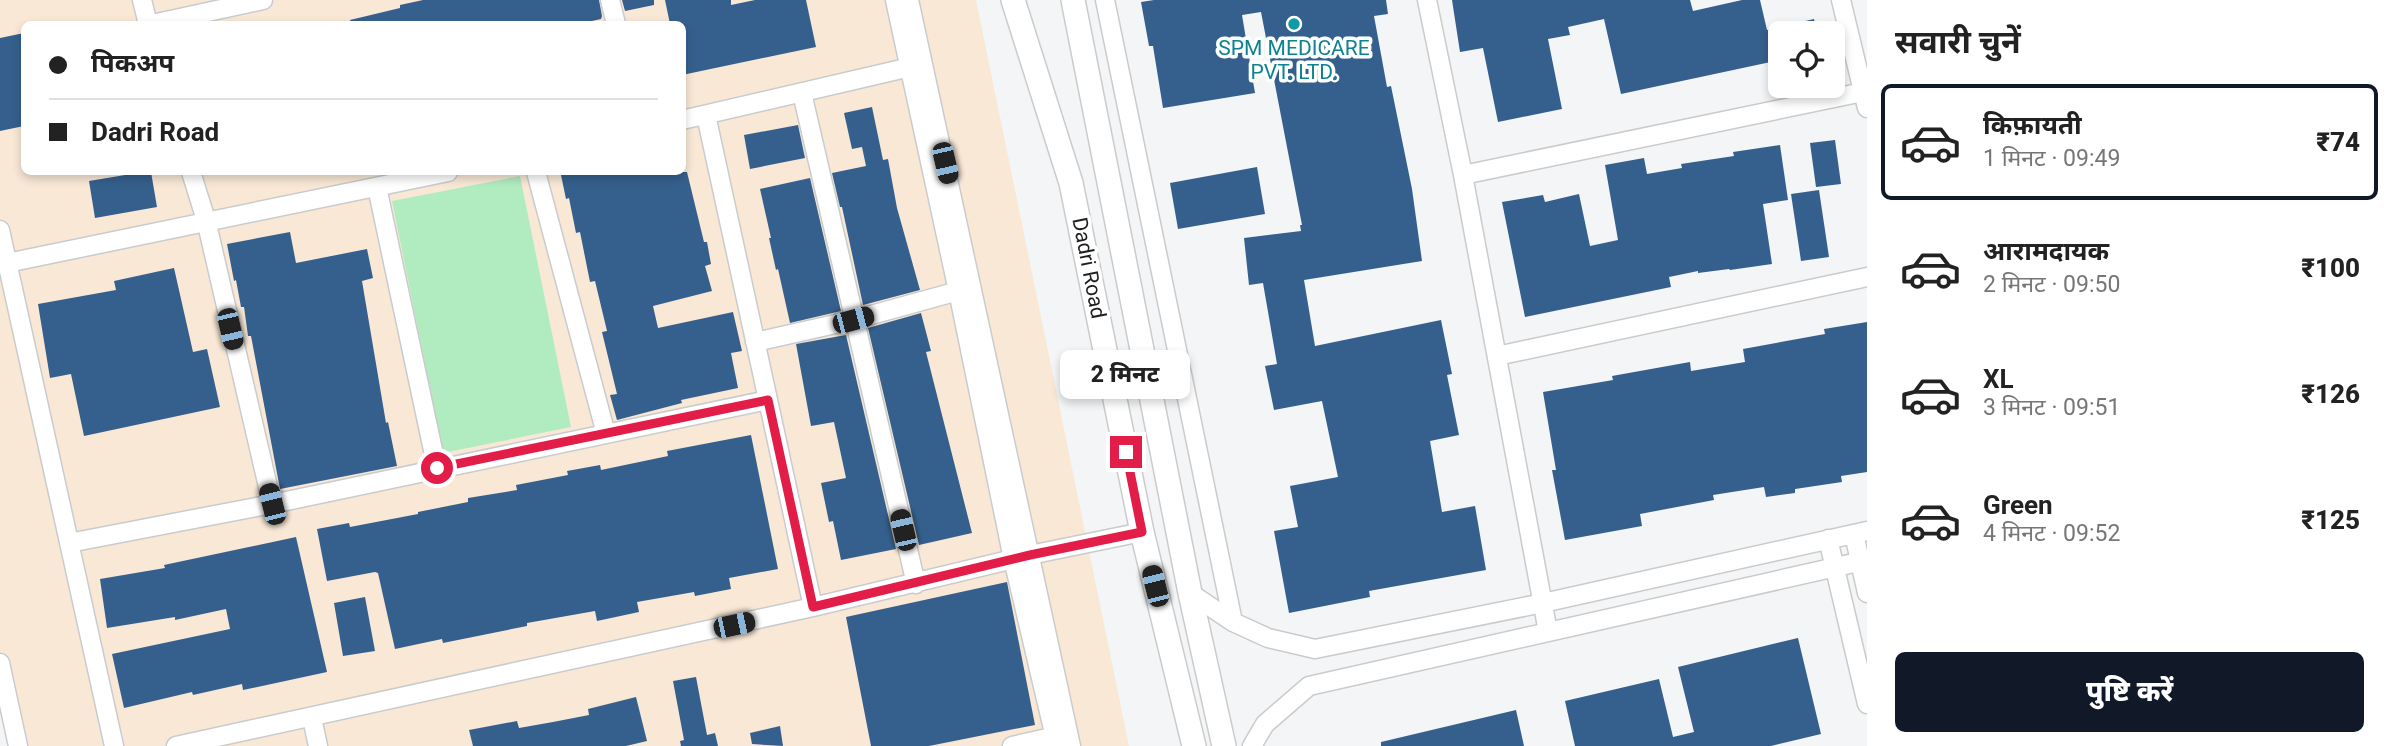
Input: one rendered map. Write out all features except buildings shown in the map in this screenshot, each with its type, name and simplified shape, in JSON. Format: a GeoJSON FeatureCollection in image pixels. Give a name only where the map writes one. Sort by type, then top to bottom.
{"type":"FeatureCollection","features":[{"type":"Feature","properties":{"kind":"main road","name":"Dadri Road"},"geometry":{"type":"LineString","coordinates":[[1013,0],[1071,183],[1142,532],[1194,746]]}},
{"type":"Feature","properties":{"kind":"main road","name":"Dadri Road"},"geometry":{"type":"LineString","coordinates":[[1071,0],[1190,593],[1224,746]]}},
{"type":"Feature","properties":{"kind":"street"},"geometry":{"type":"LineString","coordinates":[[142,0],[149,21]]}},
{"type":"Feature","properties":{"kind":"street"},"geometry":{"type":"LineString","coordinates":[[164,21],[263,0]]}},
{"type":"Feature","properties":{"kind":"street"},"geometry":{"type":"LineString","coordinates":[[610,0],[615,21]]}},
{"type":"Feature","properties":{"kind":"street"},"geometry":{"type":"LineString","coordinates":[[895,0],[916,66],[1063,740],[1012,746]]}},
{"type":"Feature","properties":{"kind":"street"},"geometry":{"type":"LineString","coordinates":[[909,0],[916,66]]}},
{"type":"Feature","properties":{"kind":"street"},"geometry":{"type":"LineString","coordinates":[[1105,0],[1233,622]]}},
{"type":"Feature","properties":{"kind":"street"},"geometry":{"type":"LineString","coordinates":[[1427,0],[1463,175],[1548,632]]}},
{"type":"Feature","properties":{"kind":"street"},"geometry":{"type":"LineString","coordinates":[[1463,175],[1865,100],[1841,0]]}},
{"type":"Feature","properties":{"kind":"street"},"geometry":{"type":"LineString","coordinates":[[686,119],[916,66]]}},
{"type":"Feature","properties":{"kind":"street"},"geometry":{"type":"LineString","coordinates":[[802,93],[916,584]]}},
{"type":"Feature","properties":{"kind":"street"},"geometry":{"type":"LineString","coordinates":[[706,115],[813,607]]}},
{"type":"Feature","properties":{"kind":"street"},"geometry":{"type":"LineString","coordinates":[[192,175],[206,220],[272,504]]}},
{"type":"Feature","properties":{"kind":"street"},"geometry":{"type":"LineString","coordinates":[[7,263],[434,175]]}},
{"type":"Feature","properties":{"kind":"street"},"geometry":{"type":"LineString","coordinates":[[537,175],[606,434]]}},
{"type":"Feature","properties":{"kind":"street"},"geometry":{"type":"LineString","coordinates":[[377,187],[437,468]]}},
{"type":"Feature","properties":{"kind":"street"},"geometry":{"type":"LineString","coordinates":[[0,230],[114,746]]}},
{"type":"Feature","properties":{"kind":"street"},"geometry":{"type":"LineString","coordinates":[[1497,356],[1867,277]]}},
{"type":"Feature","properties":{"kind":"street"},"geometry":{"type":"LineString","coordinates":[[755,342],[853,320],[966,289]]}},
{"type":"Feature","properties":{"kind":"street"},"geometry":{"type":"LineString","coordinates":[[69,543],[272,504],[768,400]]}},
{"type":"Feature","properties":{"kind":"street"},"geometry":{"type":"LineString","coordinates":[[176,746],[1142,532]]}},
{"type":"Feature","properties":{"kind":"street"},"geometry":{"type":"LineString","coordinates":[[1190,593],[1233,622],[1268,638],[1315,649],[1543,603],[1860,533],[1867,593]]}},
{"type":"Feature","properties":{"kind":"street"},"geometry":{"type":"LineString","coordinates":[[1828,539],[1867,704]]}},
{"type":"Feature","properties":{"kind":"street"},"geometry":{"type":"LineString","coordinates":[[1254,744],[1265,724],[1309,685],[1863,561]]}},
{"type":"Feature","properties":{"kind":"street"},"geometry":{"type":"LineString","coordinates":[[0,663],[18,746]]}},
{"type":"Feature","properties":{"kind":"street"},"geometry":{"type":"LineString","coordinates":[[312,718],[318,746]]}},
{"type":"Feature","properties":{"kind":"shaded area"},"geometry":{"type":"Polygon","coordinates":[[[0,0],[976,0],[1129,746],[12,746],[0,691],[0,0]]]}},
{"type":"Feature","properties":{"kind":"green space"},"geometry":{"type":"Polygon","coordinates":[[[520,176],[571,427],[443,453],[392,201],[520,176]]]}},
{"type":"Feature","properties":{"kind":"place","name":"SPM MEDICARE PVT. LTD."},"geometry":{"type":"Point","coordinates":[1294,24]}},
{"type":"Feature","properties":{"kind":"route"},"geometry":{"type":"LineString","coordinates":[[437,468],[768,400],[813,607],[1030,555],[1142,532],[1126,452]]}}]}
